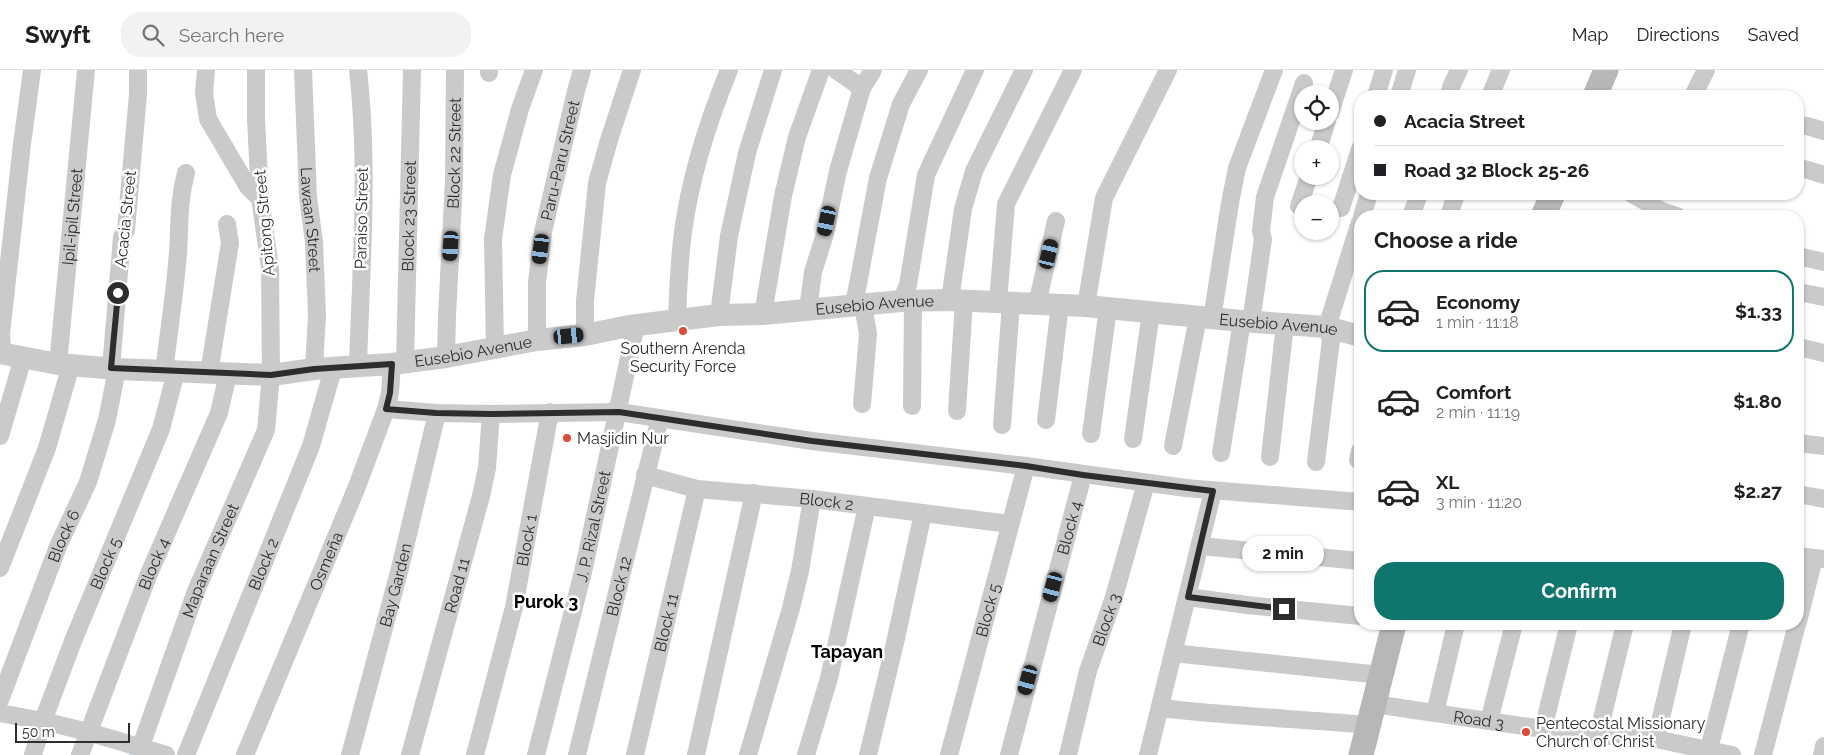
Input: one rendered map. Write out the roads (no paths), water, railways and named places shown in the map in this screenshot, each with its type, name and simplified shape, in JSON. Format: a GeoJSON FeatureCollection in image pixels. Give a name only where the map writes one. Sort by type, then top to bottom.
{"type":"FeatureCollection","features":[{"type":"Feature","properties":{"kind":"main road"},"geometry":{"type":"LineString","coordinates":[[1361,755],[1392,630]]}},
{"type":"Feature","properties":{"kind":"street"},"geometry":{"type":"LineString","coordinates":[[0,436],[8,355],[1,334],[32,70]]}},
{"type":"Feature","properties":{"kind":"street","name":"Ipil-ipil Street"},"geometry":{"type":"LineString","coordinates":[[0,568],[47,448],[64,364],[86,70]]}},
{"type":"Feature","properties":{"kind":"street","name":"Acacia Street"},"geometry":{"type":"LineString","coordinates":[[114,369],[122,237],[126,230],[138,94],[138,70]]}},
{"type":"Feature","properties":{"kind":"street"},"geometry":{"type":"LineString","coordinates":[[206,70],[204,93],[208,119],[248,187],[260,198]]}},
{"type":"Feature","properties":{"kind":"street","name":"Apitong Street"},"geometry":{"type":"LineString","coordinates":[[256,70],[256,119],[260,198],[270,268],[271,375]]}},
{"type":"Feature","properties":{"kind":"street","name":"Lawaan Street"},"geometry":{"type":"LineString","coordinates":[[303,70],[308,197],[314,242],[317,316],[324,369]]}},
{"type":"Feature","properties":{"kind":"street","name":"Paraiso Street"},"geometry":{"type":"LineString","coordinates":[[358,70],[363,207],[358,366]]}},
{"type":"Feature","properties":{"kind":"street","name":"Block 23 Street"},"geometry":{"type":"LineString","coordinates":[[398,363],[412,70]]}},
{"type":"Feature","properties":{"kind":"street","name":"Block 22 Street"},"geometry":{"type":"LineString","coordinates":[[446,357],[454,180],[455,70]]}},
{"type":"Feature","properties":{"kind":"street"},"geometry":{"type":"LineString","coordinates":[[495,349],[494,239],[502,175],[520,109],[534,70]]}},
{"type":"Feature","properties":{"kind":"street","name":"Paru-Paru Street"},"geometry":{"type":"LineString","coordinates":[[537,340],[537,282],[543,232],[582,70]]}},
{"type":"Feature","properties":{"kind":"street"},"geometry":{"type":"LineString","coordinates":[[585,335],[584,301],[598,183],[609,140],[632,70]]}},
{"type":"Feature","properties":{"kind":"street"},"geometry":{"type":"LineString","coordinates":[[677,320],[680,255],[689,196],[718,97],[730,70]]}},
{"type":"Feature","properties":{"kind":"street"},"geometry":{"type":"LineString","coordinates":[[719,315],[730,236],[746,153],[773,70]]}},
{"type":"Feature","properties":{"kind":"street"},"geometry":{"type":"LineString","coordinates":[[763,314],[782,196],[797,137],[821,70]]}},
{"type":"Feature","properties":{"kind":"street"},"geometry":{"type":"LineString","coordinates":[[836,70],[862,88]]}},
{"type":"Feature","properties":{"kind":"street"},"geometry":{"type":"LineString","coordinates":[[808,310],[813,272],[824,237],[838,172],[862,88],[873,70]]}},
{"type":"Feature","properties":{"kind":"street"},"geometry":{"type":"LineString","coordinates":[[862,404],[868,334],[858,305],[878,178],[901,104],[919,70]]}},
{"type":"Feature","properties":{"kind":"street"},"geometry":{"type":"LineString","coordinates":[[912,406],[914,317],[907,301],[926,175],[975,70]]}},
{"type":"Feature","properties":{"kind":"street"},"geometry":{"type":"LineString","coordinates":[[957,412],[957,300],[963,209],[974,171],[1024,70]]}},
{"type":"Feature","properties":{"kind":"street"},"geometry":{"type":"LineString","coordinates":[[1002,425],[1006,204],[1073,70]]}},
{"type":"Feature","properties":{"kind":"street"},"geometry":{"type":"LineString","coordinates":[[1086,306],[1104,198],[1168,70]]}},
{"type":"Feature","properties":{"kind":"street"},"geometry":{"type":"LineString","coordinates":[[1173,446],[1205,318],[1237,168],[1274,70]]}},
{"type":"Feature","properties":{"kind":"street"},"geometry":{"type":"LineString","coordinates":[[1339,85],[1344,70]]}},
{"type":"Feature","properties":{"kind":"street"},"geometry":{"type":"LineString","coordinates":[[1378,90],[1384,70]]}},
{"type":"Feature","properties":{"kind":"street"},"geometry":{"type":"LineString","coordinates":[[1401,90],[1407,70]]}},
{"type":"Feature","properties":{"kind":"street"},"geometry":{"type":"LineString","coordinates":[[1451,90],[1459,70]]}},
{"type":"Feature","properties":{"kind":"street"},"geometry":{"type":"LineString","coordinates":[[1493,90],[1501,70]]}},
{"type":"Feature","properties":{"kind":"street"},"geometry":{"type":"LineString","coordinates":[[1696,90],[1706,70]]}},
{"type":"Feature","properties":{"kind":"street"},"geometry":{"type":"LineString","coordinates":[[1221,452],[1263,239],[1261,231],[1265,197],[1304,84]]}},
{"type":"Feature","properties":{"kind":"street"},"geometry":{"type":"LineString","coordinates":[[1341,208],[1354,168]]}},
{"type":"Feature","properties":{"kind":"street"},"geometry":{"type":"LineString","coordinates":[[1804,169],[1824,176]]}},
{"type":"Feature","properties":{"kind":"street","name":"Block 5"},"geometry":{"type":"LineString","coordinates":[[33,755],[43,721],[72,641],[161,429],[170,371],[180,201],[186,173]]}},
{"type":"Feature","properties":{"kind":"street"},"geometry":{"type":"LineString","coordinates":[[1643,200],[1660,210]]}},
{"type":"Feature","properties":{"kind":"street"},"geometry":{"type":"LineString","coordinates":[[1037,304],[1056,221]]}},
{"type":"Feature","properties":{"kind":"street","name":"Block 4"},"geometry":{"type":"LineString","coordinates":[[80,755],[148,576],[220,414],[218,374],[230,243],[227,224]]}},
{"type":"Feature","properties":{"kind":"street"},"geometry":{"type":"LineString","coordinates":[[1316,462],[1330,340],[1327,327],[1354,241]]}},
{"type":"Feature","properties":{"kind":"street"},"geometry":{"type":"LineString","coordinates":[[1804,257],[1824,262]]}},
{"type":"Feature","properties":{"kind":"street"},"geometry":{"type":"LineString","coordinates":[[1804,293],[1824,297]]}},
{"type":"Feature","properties":{"kind":"street","name":"Eusebio Avenue"},"geometry":{"type":"LineString","coordinates":[[8,355],[64,364],[114,369],[271,375],[446,357],[537,340],[585,335],[636,325],[719,315],[763,314],[907,301],[957,300],[1086,306],[1246,322],[1327,327],[1354,334]]}},
{"type":"Feature","properties":{"kind":"street"},"geometry":{"type":"LineString","coordinates":[[1046,420],[1060,305]]}},
{"type":"Feature","properties":{"kind":"street"},"geometry":{"type":"LineString","coordinates":[[1091,434],[1108,308]]}},
{"type":"Feature","properties":{"kind":"street"},"geometry":{"type":"LineString","coordinates":[[1132,439],[1151,312]]}},
{"type":"Feature","properties":{"kind":"street"},"geometry":{"type":"LineString","coordinates":[[1270,458],[1285,324]]}},
{"type":"Feature","properties":{"kind":"street","name":"J. P. Rizal Street"},"geometry":{"type":"LineString","coordinates":[[536,755],[583,572],[619,412],[636,325]]}},
{"type":"Feature","properties":{"kind":"street"},"geometry":{"type":"LineString","coordinates":[[1804,348],[1824,353]]}},
{"type":"Feature","properties":{"kind":"street","name":"Osmeña"},"geometry":{"type":"LineString","coordinates":[[245,755],[352,498],[386,409],[398,363]]}},
{"type":"Feature","properties":{"kind":"street","name":"Block 6"},"geometry":{"type":"LineString","coordinates":[[0,700],[59,544],[88,482],[107,420],[114,369]]}},
{"type":"Feature","properties":{"kind":"street","name":"Block 2"},"geometry":{"type":"LineString","coordinates":[[186,755],[311,446],[324,369]]}},
{"type":"Feature","properties":{"kind":"street","name":"Maparaan Street"},"geometry":{"type":"LineString","coordinates":[[134,749],[196,591],[266,430],[271,375]]}},
{"type":"Feature","properties":{"kind":"street"},"geometry":{"type":"LineString","coordinates":[[386,409],[436,413],[491,414],[619,412],[812,441],[1026,466],[1146,483],[1213,491],[1354,502]]}},
{"type":"Feature","properties":{"kind":"street","name":"Block 1"},"geometry":{"type":"LineString","coordinates":[[475,755],[514,607],[550,412]]}},
{"type":"Feature","properties":{"kind":"street","name":"Bay Garden"},"geometry":{"type":"LineString","coordinates":[[350,755],[400,568],[436,413]]}},
{"type":"Feature","properties":{"kind":"street","name":"Road 11"},"geometry":{"type":"LineString","coordinates":[[410,755],[481,496],[487,468],[491,414]]}},
{"type":"Feature","properties":{"kind":"street","name":"Block 12"},"geometry":{"type":"LineString","coordinates":[[578,755],[660,418]]}},
{"type":"Feature","properties":{"kind":"street"},"geometry":{"type":"LineString","coordinates":[[1804,444],[1824,446]]}},
{"type":"Feature","properties":{"kind":"street","name":"Block 5"},"geometry":{"type":"LineString","coordinates":[[949,755],[1026,466]]}},
{"type":"Feature","properties":{"kind":"street","name":"Block 2"},"geometry":{"type":"LineString","coordinates":[[645,475],[697,489],[812,499],[1010,524]]}},
{"type":"Feature","properties":{"kind":"street","name":"Block 4"},"geometry":{"type":"LineString","coordinates":[[1009,755],[1083,475]]}},
{"type":"Feature","properties":{"kind":"street","name":"Block 3"},"geometry":{"type":"LineString","coordinates":[[1068,755],[1088,671],[1114,597],[1146,483]]}},
{"type":"Feature","properties":{"kind":"street","name":"Block 11"},"geometry":{"type":"LineString","coordinates":[[635,755],[697,489]]}},
{"type":"Feature","properties":{"kind":"street"},"geometry":{"type":"LineString","coordinates":[[1148,755],[1213,491]]}},
{"type":"Feature","properties":{"kind":"street"},"geometry":{"type":"LineString","coordinates":[[696,755],[754,493]]}},
{"type":"Feature","properties":{"kind":"street"},"geometry":{"type":"LineString","coordinates":[[1804,495],[1824,498]]}},
{"type":"Feature","properties":{"kind":"street"},"geometry":{"type":"LineString","coordinates":[[748,755],[795,589],[812,499]]}},
{"type":"Feature","properties":{"kind":"street"},"geometry":{"type":"LineString","coordinates":[[806,755],[829,678],[867,506]]}},
{"type":"Feature","properties":{"kind":"street"},"geometry":{"type":"LineString","coordinates":[[868,755],[896,643],[923,513]]}},
{"type":"Feature","properties":{"kind":"street"},"geometry":{"type":"LineString","coordinates":[[1200,546],[1354,560]]}},
{"type":"Feature","properties":{"kind":"street"},"geometry":{"type":"LineString","coordinates":[[1804,592],[1812,557]]}},
{"type":"Feature","properties":{"kind":"street"},"geometry":{"type":"LineString","coordinates":[[1188,597],[1354,615]]}},
{"type":"Feature","properties":{"kind":"street"},"geometry":{"type":"LineString","coordinates":[[1435,713],[1455,630]]}},
{"type":"Feature","properties":{"kind":"street"},"geometry":{"type":"LineString","coordinates":[[1489,721],[1512,630]]}},
{"type":"Feature","properties":{"kind":"street"},"geometry":{"type":"LineString","coordinates":[[1543,729],[1568,630]]}},
{"type":"Feature","properties":{"kind":"street"},"geometry":{"type":"LineString","coordinates":[[1598,735],[1624,630]]}},
{"type":"Feature","properties":{"kind":"street"},"geometry":{"type":"LineString","coordinates":[[1656,739],[1682,630]]}},
{"type":"Feature","properties":{"kind":"street"},"geometry":{"type":"LineString","coordinates":[[1709,749],[1739,630]]}},
{"type":"Feature","properties":{"kind":"street"},"geometry":{"type":"LineString","coordinates":[[1763,755],[1795,630]]}},
{"type":"Feature","properties":{"kind":"street"},"geometry":{"type":"LineString","coordinates":[[1173,653],[1381,675]]}},
{"type":"Feature","properties":{"kind":"street","name":"Road 3"},"geometry":{"type":"LineString","coordinates":[[1160,708],[1236,716],[1276,717],[1435,713],[1543,729],[1656,739],[1732,755]]}},
{"type":"Feature","properties":{"kind":"street"},"geometry":{"type":"LineString","coordinates":[[0,712],[88,732],[134,749],[166,755]]}},
{"type":"Feature","properties":{"kind":"street"},"geometry":{"type":"LineString","coordinates":[[1822,755],[1824,746]]}},
{"type":"Feature","properties":{"kind":"place","name":"Southern Arenda Security Force"},"geometry":{"type":"Point","coordinates":[683,331]}},
{"type":"Feature","properties":{"kind":"place","name":"Masjidin Nur"},"geometry":{"type":"Point","coordinates":[567,438]}},
{"type":"Feature","properties":{"kind":"place","name":"Pentecostal Missionary Church of Christ"},"geometry":{"type":"Point","coordinates":[1526,732]}},
{"type":"Feature","properties":{"kind":"district","name":"Purok 3"},"geometry":{"type":"Point","coordinates":[546,602]}},
{"type":"Feature","properties":{"kind":"district","name":"Tapayan"},"geometry":{"type":"Point","coordinates":[847,652]}}]}
